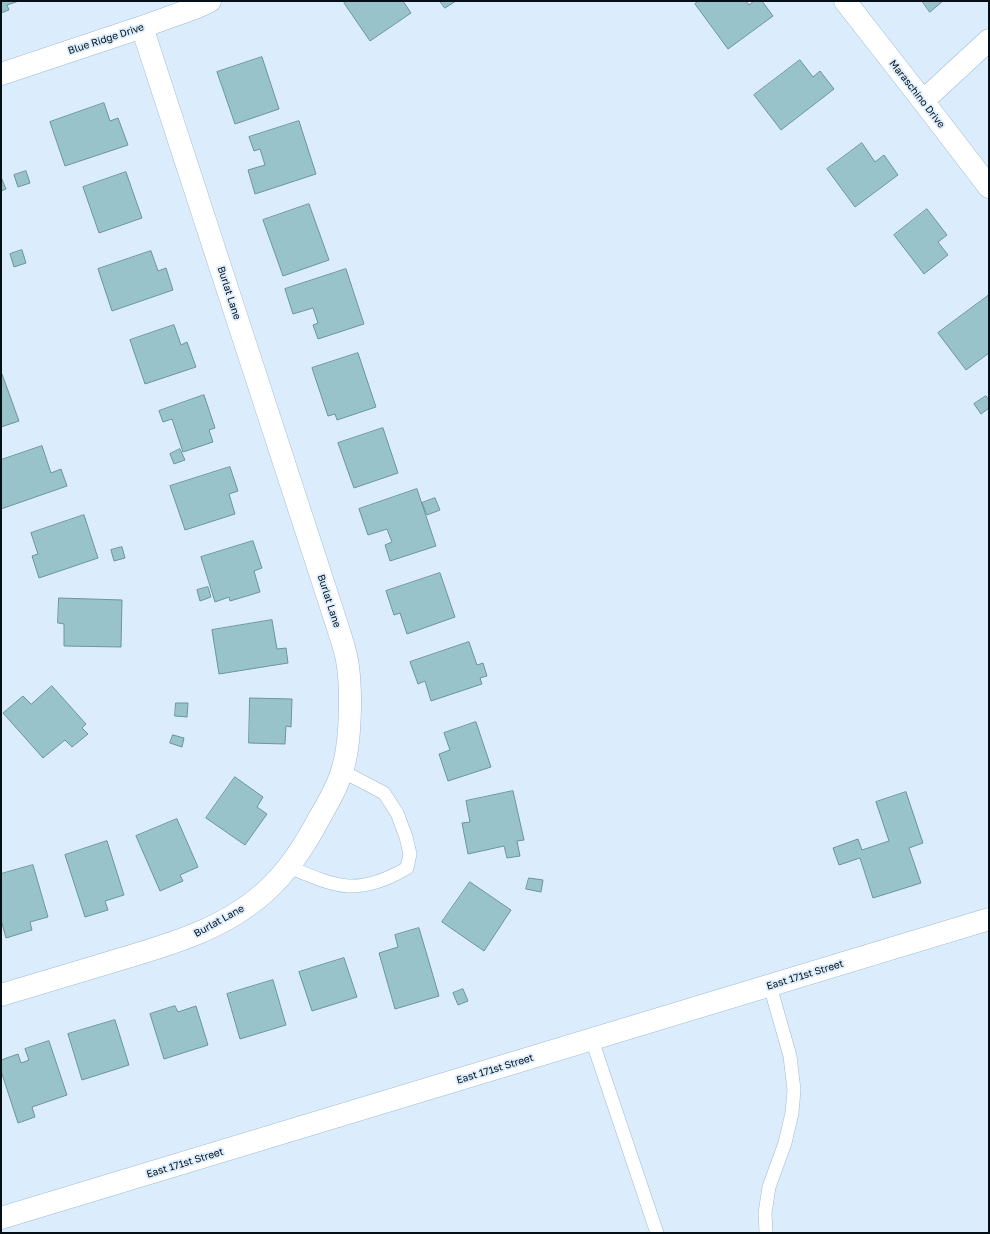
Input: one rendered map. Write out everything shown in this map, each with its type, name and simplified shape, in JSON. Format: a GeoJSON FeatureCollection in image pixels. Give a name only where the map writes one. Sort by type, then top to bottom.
{"type":"FeatureCollection","features":[{"type":"Feature","properties":{"kind":"street","name":"Blue Ridge Drive"},"geometry":{"type":"LineString","coordinates":[[1,74],[142,28],[210,1]]}},
{"type":"Feature","properties":{"kind":"street","name":"Maraschino Drive"},"geometry":{"type":"LineString","coordinates":[[845,1],[924,101],[989,187]]}},
{"type":"Feature","properties":{"kind":"street","name":"Burlat Lane"},"geometry":{"type":"LineString","coordinates":[[1,995],[177,942],[206,930],[235,914],[264,893],[289,867],[310,836],[342,771],[348,742],[350,685],[340,634],[142,28]]}},
{"type":"Feature","properties":{"kind":"street"},"geometry":{"type":"LineString","coordinates":[[924,101],[989,40]]}},
{"type":"Feature","properties":{"kind":"street","name":"East 171st Street"},"geometry":{"type":"LineString","coordinates":[[1,1218],[989,919]]}},
{"type":"Feature","properties":{"kind":"lane"},"geometry":{"type":"LineString","coordinates":[[289,867],[323,880],[349,886],[372,884],[396,875],[408,868],[410,854],[406,837],[397,813],[384,793],[342,771]]}},
{"type":"Feature","properties":{"kind":"lane"},"geometry":{"type":"LineString","coordinates":[[766,1233],[765,1213],[769,1186],[785,1143],[792,1113],[794,1090],[790,1056],[770,986]]}},
{"type":"Feature","properties":{"kind":"lane"},"geometry":{"type":"LineString","coordinates":[[592,1040],[657,1233]]}},
{"type":"Feature","properties":{"kind":"building"},"geometry":{"type":"Polygon","coordinates":[[[1,1],[19,1],[7,5],[9,10],[1,13],[1,1]]]}},
{"type":"Feature","properties":{"kind":"building"},"geometry":{"type":"Polygon","coordinates":[[[347,1],[403,1],[411,13],[370,41],[344,3],[347,1]]]}},
{"type":"Feature","properties":{"kind":"building"},"geometry":{"type":"Polygon","coordinates":[[[440,1],[456,1],[445,8],[440,1]]]}},
{"type":"Feature","properties":{"kind":"building"},"geometry":{"type":"Polygon","coordinates":[[[699,1],[746,1],[749,5],[754,1],[762,1],[773,16],[728,49],[695,4],[699,1]]]}},
{"type":"Feature","properties":{"kind":"building"},"geometry":{"type":"Polygon","coordinates":[[[922,1],[943,1],[930,12],[922,1]]]}},
{"type":"Feature","properties":{"kind":"building"},"geometry":{"type":"Polygon","coordinates":[[[262,57],[279,109],[235,124],[217,72],[262,57]]]}},
{"type":"Feature","properties":{"kind":"building"},"geometry":{"type":"Polygon","coordinates":[[[800,60],[813,77],[820,71],[834,89],[781,130],[754,95],[800,60]]]}},
{"type":"Feature","properties":{"kind":"building"},"geometry":{"type":"Polygon","coordinates":[[[104,103],[110,121],[118,118],[128,145],[65,166],[50,122],[104,103]]]}},
{"type":"Feature","properties":{"kind":"building"},"geometry":{"type":"Polygon","coordinates":[[[299,121],[316,174],[255,194],[248,170],[265,165],[260,149],[254,151],[249,137],[299,121]]]}},
{"type":"Feature","properties":{"kind":"building"},"geometry":{"type":"Polygon","coordinates":[[[862,143],[875,162],[884,155],[898,175],[855,207],[827,169],[862,143]]]}},
{"type":"Feature","properties":{"kind":"building"},"geometry":{"type":"Polygon","coordinates":[[[26,171],[30,183],[18,187],[14,175],[26,171]]]}},
{"type":"Feature","properties":{"kind":"building"},"geometry":{"type":"Polygon","coordinates":[[[126,172],[142,218],[99,233],[83,187],[126,172]]]}},
{"type":"Feature","properties":{"kind":"building"},"geometry":{"type":"Polygon","coordinates":[[[1,177],[6,189],[1,191],[1,177]]]}},
{"type":"Feature","properties":{"kind":"building"},"geometry":{"type":"Polygon","coordinates":[[[309,204],[329,260],[283,276],[263,220],[309,204]]]}},
{"type":"Feature","properties":{"kind":"building"},"geometry":{"type":"Polygon","coordinates":[[[927,209],[947,235],[938,242],[948,255],[924,274],[894,235],[927,209]]]}},
{"type":"Feature","properties":{"kind":"building"},"geometry":{"type":"Polygon","coordinates":[[[22,250],[26,263],[14,267],[10,254],[22,250]]]}},
{"type":"Feature","properties":{"kind":"building"},"geometry":{"type":"Polygon","coordinates":[[[151,251],[158,271],[166,268],[173,290],[112,311],[98,269],[151,251]]]}},
{"type":"Feature","properties":{"kind":"building"},"geometry":{"type":"Polygon","coordinates":[[[346,269],[364,324],[318,339],[313,325],[318,323],[313,308],[293,314],[285,289],[346,269]]]}},
{"type":"Feature","properties":{"kind":"building"},"geometry":{"type":"Polygon","coordinates":[[[989,295],[989,353],[966,370],[938,333],[989,295]]]}},
{"type":"Feature","properties":{"kind":"building"},"geometry":{"type":"Polygon","coordinates":[[[174,325],[181,345],[187,342],[196,367],[145,384],[130,340],[174,325]]]}},
{"type":"Feature","properties":{"kind":"building"},"geometry":{"type":"Polygon","coordinates":[[[358,353],[376,407],[337,420],[335,414],[328,416],[312,368],[358,353]]]}},
{"type":"Feature","properties":{"kind":"building"},"geometry":{"type":"Polygon","coordinates":[[[1,374],[19,421],[1,427],[1,374]]]}},
{"type":"Feature","properties":{"kind":"building"},"geometry":{"type":"Polygon","coordinates":[[[204,395],[215,428],[209,430],[213,442],[183,452],[172,419],[163,422],[159,411],[204,395]]]}},
{"type":"Feature","properties":{"kind":"building"},"geometry":{"type":"Polygon","coordinates":[[[986,396],[989,400],[989,408],[981,414],[974,404],[986,396]]]}},
{"type":"Feature","properties":{"kind":"building"},"geometry":{"type":"Polygon","coordinates":[[[383,428],[398,473],[354,488],[338,443],[383,428]]]}},
{"type":"Feature","properties":{"kind":"building"},"geometry":{"type":"Polygon","coordinates":[[[42,446],[51,473],[61,469],[67,486],[1,509],[1,460],[42,446]]]}},
{"type":"Feature","properties":{"kind":"building"},"geometry":{"type":"Polygon","coordinates":[[[180,449],[185,460],[174,464],[170,454],[180,449]]]}},
{"type":"Feature","properties":{"kind":"building"},"geometry":{"type":"Polygon","coordinates":[[[230,467],[238,491],[229,494],[235,514],[185,530],[170,486],[230,467]]]}},
{"type":"Feature","properties":{"kind":"building"},"geometry":{"type":"Polygon","coordinates":[[[417,489],[436,546],[390,561],[385,545],[392,542],[387,529],[368,535],[359,509],[417,489]]]}},
{"type":"Feature","properties":{"kind":"building"},"geometry":{"type":"Polygon","coordinates":[[[435,498],[440,510],[427,515],[422,503],[435,498]]]}},
{"type":"Feature","properties":{"kind":"building"},"geometry":{"type":"Polygon","coordinates":[[[84,515],[98,558],[39,578],[32,556],[38,554],[31,533],[84,515]]]}},
{"type":"Feature","properties":{"kind":"building"},"geometry":{"type":"Polygon","coordinates":[[[253,541],[262,568],[254,571],[260,592],[230,601],[229,597],[215,602],[201,557],[253,541]]]}},
{"type":"Feature","properties":{"kind":"building"},"geometry":{"type":"Polygon","coordinates":[[[122,547],[125,558],[114,561],[111,550],[122,547]]]}},
{"type":"Feature","properties":{"kind":"building"},"geometry":{"type":"Polygon","coordinates":[[[440,573],[455,617],[407,634],[400,613],[394,615],[386,591],[440,573]]]}},
{"type":"Feature","properties":{"kind":"building"},"geometry":{"type":"Polygon","coordinates":[[[208,587],[211,597],[200,601],[197,590],[208,587]]]}},
{"type":"Feature","properties":{"kind":"building"},"geometry":{"type":"Polygon","coordinates":[[[59,598],[122,600],[121,647],[64,646],[64,624],[58,623],[59,598]]]}},
{"type":"Feature","properties":{"kind":"building"},"geometry":{"type":"Polygon","coordinates":[[[272,620],[277,649],[286,648],[288,663],[219,674],[212,630],[272,620]]]}},
{"type":"Feature","properties":{"kind":"building"},"geometry":{"type":"Polygon","coordinates":[[[469,642],[477,665],[483,663],[487,676],[480,678],[482,684],[431,701],[425,681],[418,684],[410,662],[469,642]]]}},
{"type":"Feature","properties":{"kind":"building"},"geometry":{"type":"Polygon","coordinates":[[[52,686],[86,724],[82,728],[88,734],[72,747],[65,740],[43,758],[3,713],[23,696],[31,704],[52,686]]]}},
{"type":"Feature","properties":{"kind":"building"},"geometry":{"type":"Polygon","coordinates":[[[250,698],[292,699],[291,727],[286,726],[285,744],[249,743],[250,698]]]}},
{"type":"Feature","properties":{"kind":"building"},"geometry":{"type":"Polygon","coordinates":[[[176,703],[188,703],[187,717],[175,716],[176,703]]]}},
{"type":"Feature","properties":{"kind":"building"},"geometry":{"type":"Polygon","coordinates":[[[476,722],[491,767],[448,781],[439,754],[450,750],[444,733],[476,722]]]}},
{"type":"Feature","properties":{"kind":"building"},"geometry":{"type":"Polygon","coordinates":[[[173,735],[184,738],[182,747],[170,743],[173,735]]]}},
{"type":"Feature","properties":{"kind":"building"},"geometry":{"type":"Polygon","coordinates":[[[235,777],[263,797],[257,807],[267,814],[245,845],[206,818],[235,777]]]}},
{"type":"Feature","properties":{"kind":"building"},"geometry":{"type":"Polygon","coordinates":[[[513,791],[524,840],[517,841],[520,856],[507,858],[504,846],[468,854],[462,823],[470,822],[466,801],[513,791]]]}},
{"type":"Feature","properties":{"kind":"building"},"geometry":{"type":"Polygon","coordinates":[[[906,792],[923,843],[909,848],[921,883],[873,898],[860,858],[839,865],[833,848],[858,839],[862,850],[889,841],[876,802],[906,792]]]}},
{"type":"Feature","properties":{"kind":"building"},"geometry":{"type":"Polygon","coordinates":[[[177,819],[198,867],[180,875],[183,881],[160,891],[136,836],[177,819]]]}},
{"type":"Feature","properties":{"kind":"building"},"geometry":{"type":"Polygon","coordinates":[[[107,841],[124,895],[105,901],[108,910],[85,917],[65,855],[107,841]]]}},
{"type":"Feature","properties":{"kind":"building"},"geometry":{"type":"Polygon","coordinates":[[[33,865],[48,917],[30,922],[32,930],[6,938],[1,920],[1,874],[33,865]]]}},
{"type":"Feature","properties":{"kind":"building"},"geometry":{"type":"Polygon","coordinates":[[[529,878],[543,880],[541,892],[526,889],[529,878]]]}},
{"type":"Feature","properties":{"kind":"building"},"geometry":{"type":"Polygon","coordinates":[[[470,882],[511,910],[484,951],[442,922],[470,882]]]}},
{"type":"Feature","properties":{"kind":"building"},"geometry":{"type":"Polygon","coordinates":[[[419,928],[439,996],[395,1009],[379,953],[398,947],[395,935],[419,928]]]}},
{"type":"Feature","properties":{"kind":"building"},"geometry":{"type":"Polygon","coordinates":[[[344,958],[357,997],[312,1011],[299,972],[344,958]]]}},
{"type":"Feature","properties":{"kind":"building"},"geometry":{"type":"Polygon","coordinates":[[[273,980],[286,1025],[240,1039],[227,994],[273,980]]]}},
{"type":"Feature","properties":{"kind":"building"},"geometry":{"type":"Polygon","coordinates":[[[463,989],[468,1001],[458,1005],[453,993],[463,989]]]}},
{"type":"Feature","properties":{"kind":"building"},"geometry":{"type":"Polygon","coordinates":[[[175,1006],[178,1012],[196,1006],[208,1045],[164,1059],[150,1014],[175,1006]]]}},
{"type":"Feature","properties":{"kind":"building"},"geometry":{"type":"Polygon","coordinates":[[[115,1020],[129,1065],[82,1080],[68,1034],[115,1020]]]}},
{"type":"Feature","properties":{"kind":"building"},"geometry":{"type":"Polygon","coordinates":[[[49,1041],[67,1095],[32,1107],[35,1117],[18,1123],[1,1071],[1,1060],[18,1054],[21,1063],[29,1060],[25,1049],[49,1041]]]}}]}
